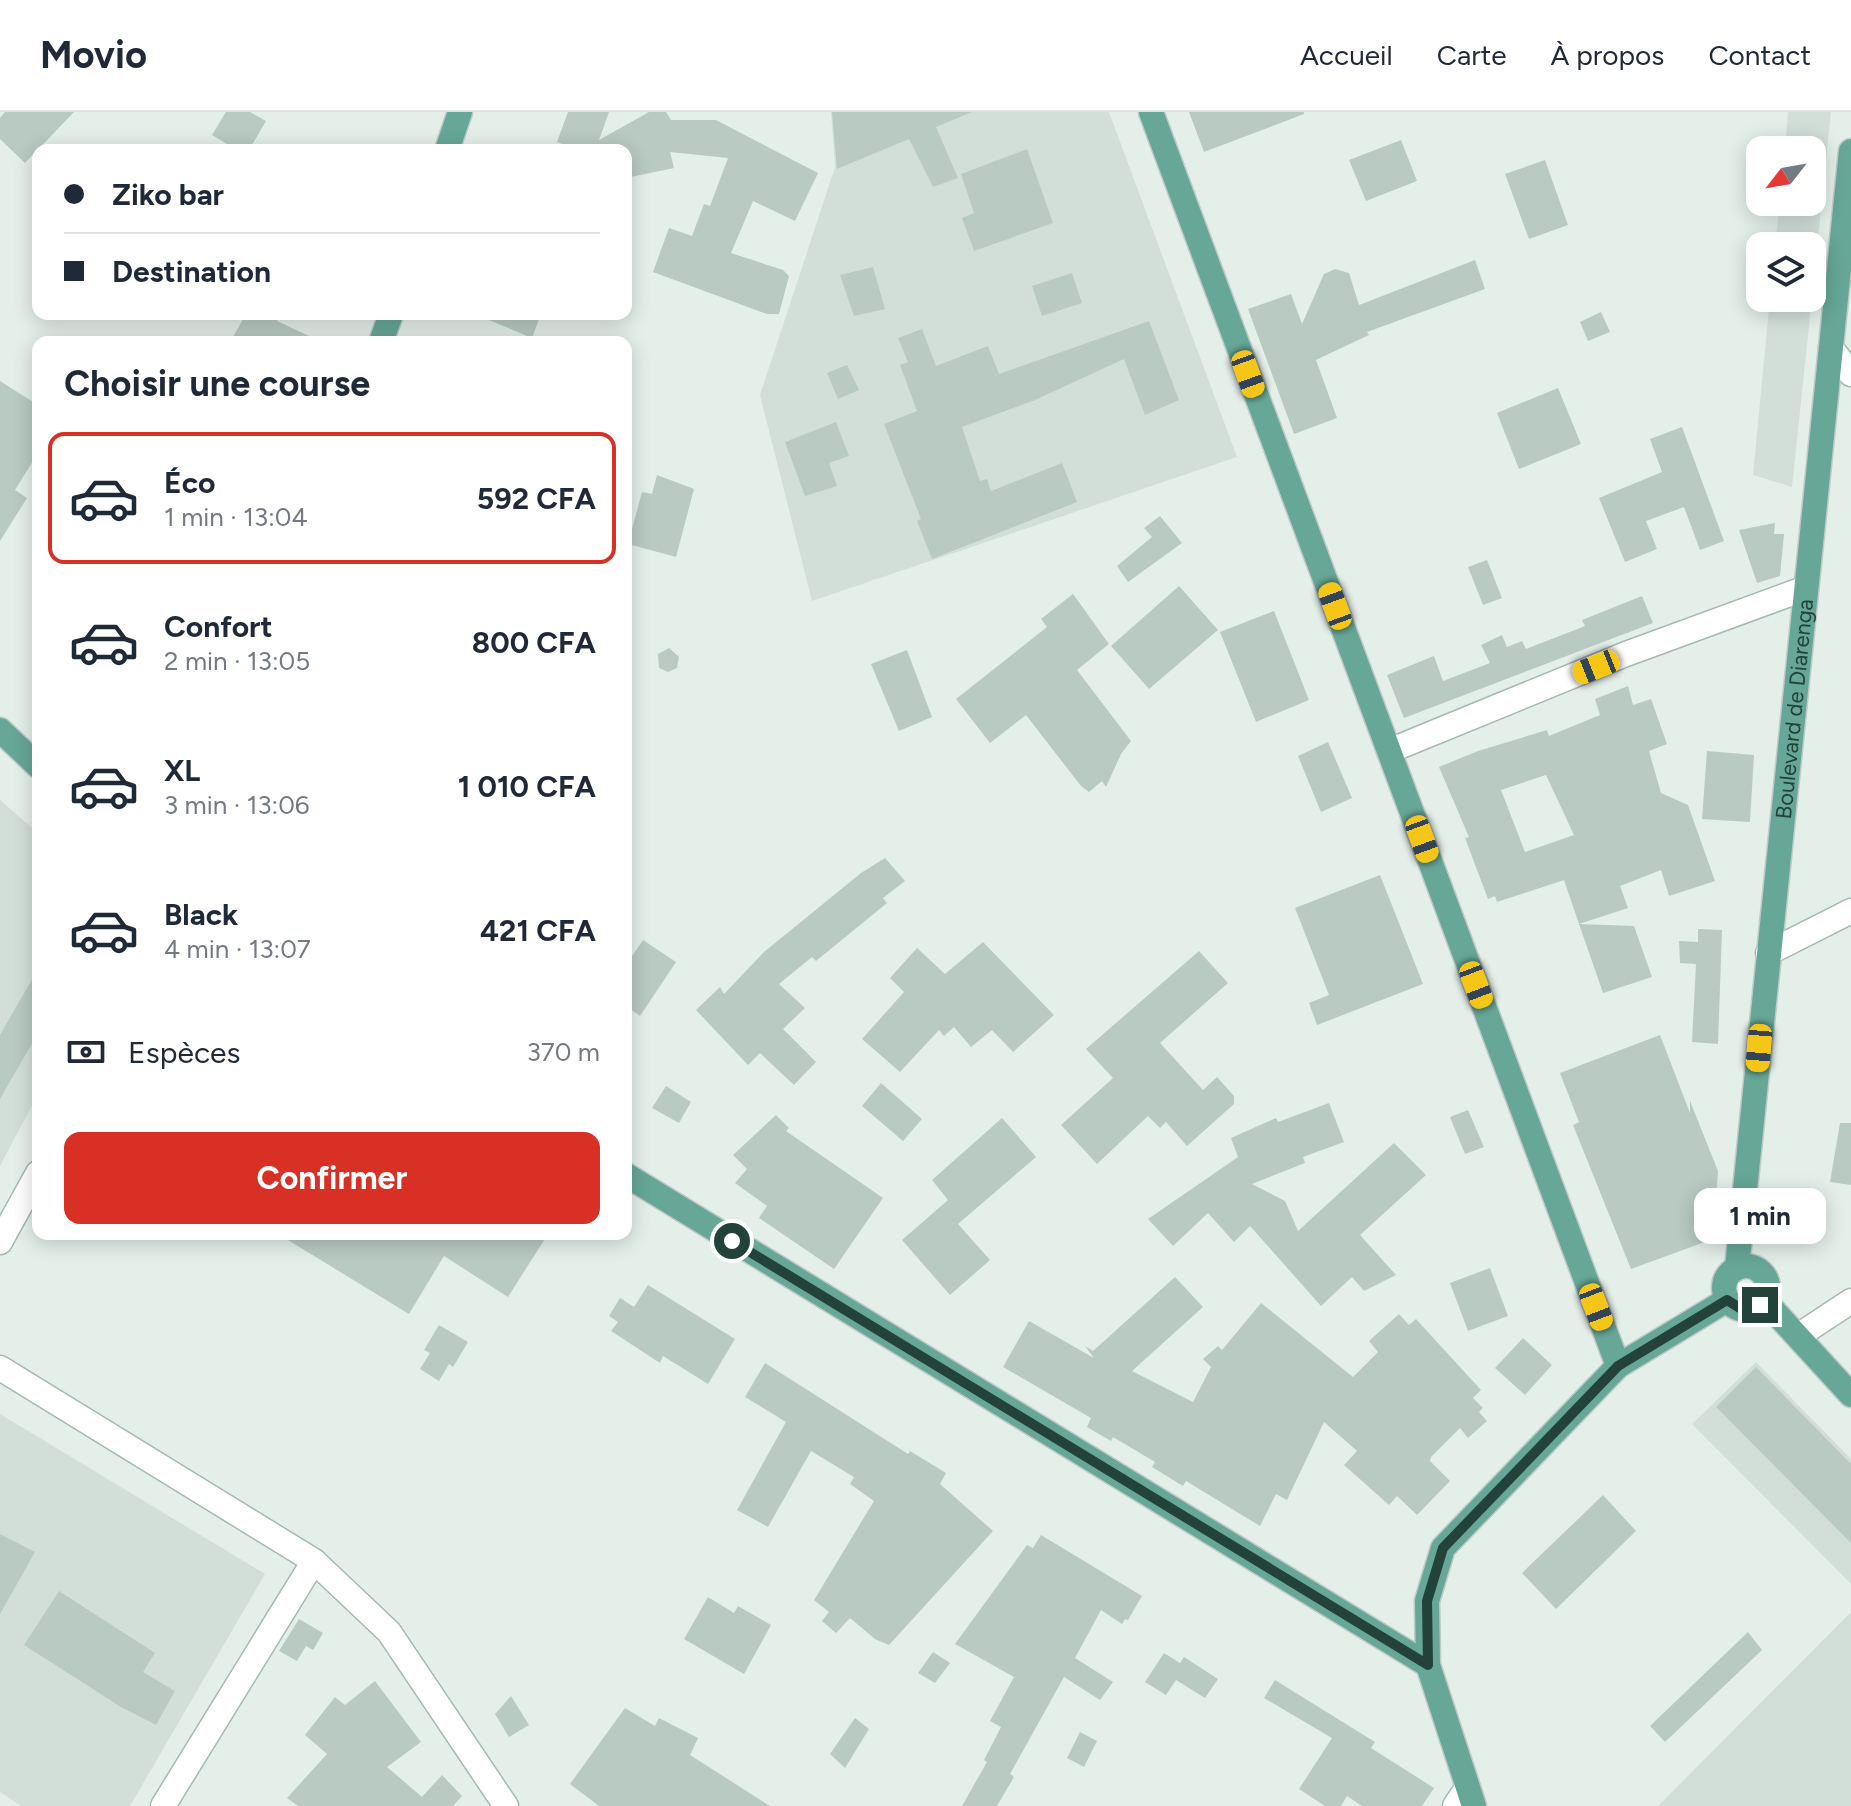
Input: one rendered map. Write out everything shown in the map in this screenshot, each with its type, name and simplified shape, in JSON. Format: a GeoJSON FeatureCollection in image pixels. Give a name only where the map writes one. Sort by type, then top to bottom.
{"type":"FeatureCollection","features":[{"type":"Feature","properties":{"kind":"main road"},"geometry":{"type":"LineString","coordinates":[[449,144],[460,112]]}},
{"type":"Feature","properties":{"kind":"main road"},"geometry":{"type":"LineString","coordinates":[[1151,112],[1618,1366]]}},
{"type":"Feature","properties":{"kind":"main road","name":"Boulevard de Diarenga"},"geometry":{"type":"LineString","coordinates":[[1737,1268],[1851,151]]}},
{"type":"Feature","properties":{"kind":"main road"},"geometry":{"type":"LineString","coordinates":[[0,730],[32,760]]}},
{"type":"Feature","properties":{"kind":"main road"},"geometry":{"type":"LineString","coordinates":[[632,1179],[1428,1665]]}},
{"type":"Feature","properties":{"kind":"main road"},"geometry":{"type":"LineString","coordinates":[[1737,1268],[1755,1268],[1764,1276],[1767,1288],[1764,1300],[1755,1308],[1743,1310],[1727,1300],[1725,1282],[1737,1268]]}},
{"type":"Feature","properties":{"kind":"main road"},"geometry":{"type":"LineString","coordinates":[[1465,1800],[1428,1665],[1427,1601],[1443,1548],[1618,1366],[1727,1300]]}},
{"type":"Feature","properties":{"kind":"main road"},"geometry":{"type":"LineString","coordinates":[[1764,1300],[1851,1395]]}},
{"type":"Feature","properties":{"kind":"street"},"geometry":{"type":"LineString","coordinates":[[1831,348],[1851,374]]}},
{"type":"Feature","properties":{"kind":"street"},"geometry":{"type":"LineString","coordinates":[[1389,751],[1626,654],[1806,588]]}},
{"type":"Feature","properties":{"kind":"street"},"geometry":{"type":"LineString","coordinates":[[1768,953],[1851,911]]}},
{"type":"Feature","properties":{"kind":"street"},"geometry":{"type":"LineString","coordinates":[[0,1242],[32,1184]]}},
{"type":"Feature","properties":{"kind":"street"},"geometry":{"type":"LineString","coordinates":[[1798,1336],[1851,1301]]}},
{"type":"Feature","properties":{"kind":"street"},"geometry":{"type":"LineString","coordinates":[[0,1368],[314,1561],[389,1632],[506,1806]]}},
{"type":"Feature","properties":{"kind":"street"},"geometry":{"type":"LineString","coordinates":[[163,1806],[314,1561]]}},
{"type":"Feature","properties":{"kind":"shaded area"},"geometry":{"type":"Polygon","coordinates":[[[831,112],[1109,112],[1237,457],[812,601],[760,395],[835,167],[831,112]]]}},
{"type":"Feature","properties":{"kind":"shaded area"},"geometry":{"type":"Polygon","coordinates":[[[1788,112],[1831,112],[1826,160],[1826,136],[1786,136],[1788,112]]]}},
{"type":"Feature","properties":{"kind":"shaded area"},"geometry":{"type":"Polygon","coordinates":[[[1778,216],[1820,216],[1819,232],[1777,232],[1778,216]]]}},
{"type":"Feature","properties":{"kind":"shaded area"},"geometry":{"type":"Polygon","coordinates":[[[1769,312],[1811,312],[1792,487],[1753,475],[1769,312]]]}},
{"type":"Feature","properties":{"kind":"shaded area"},"geometry":{"type":"Polygon","coordinates":[[[0,800],[32,828],[32,1105],[0,1166],[0,800]]]}},
{"type":"Feature","properties":{"kind":"shaded area"},"geometry":{"type":"Polygon","coordinates":[[[1756,1362],[1851,1459],[1851,1584],[1692,1424],[1756,1362]]]}},
{"type":"Feature","properties":{"kind":"shaded area"},"geometry":{"type":"Polygon","coordinates":[[[0,1414],[265,1574],[130,1806],[21,1806],[0,1792],[0,1414]]]}},
{"type":"Feature","properties":{"kind":"shaded area"},"geometry":{"type":"Polygon","coordinates":[[[1851,1612],[1851,1806],[1658,1806],[1851,1612]]]}},
{"type":"Feature","properties":{"kind":"building"},"geometry":{"type":"Polygon","coordinates":[[[5,112],[74,112],[43,144],[32,144],[32,156],[25,163],[0,139],[0,118],[5,112]]]}},
{"type":"Feature","properties":{"kind":"building"},"geometry":{"type":"Polygon","coordinates":[[[226,112],[250,112],[266,121],[253,144],[227,144],[212,135],[226,112]]]}},
{"type":"Feature","properties":{"kind":"building"},"geometry":{"type":"Polygon","coordinates":[[[568,112],[609,112],[599,140],[649,112],[666,112],[671,120],[716,120],[818,173],[795,221],[753,201],[731,253],[783,270],[789,276],[779,314],[767,314],[653,272],[669,228],[692,236],[704,204],[710,206],[728,158],[670,152],[674,168],[632,177],[632,144],[557,142],[568,112]]]}},
{"type":"Feature","properties":{"kind":"building"},"geometry":{"type":"Polygon","coordinates":[[[832,112],[972,112],[936,127],[958,178],[933,187],[909,139],[837,169],[832,112]]]}},
{"type":"Feature","properties":{"kind":"building"},"geometry":{"type":"Polygon","coordinates":[[[1189,112],[1304,112],[1304,114],[1204,152],[1189,112]]]}},
{"type":"Feature","properties":{"kind":"building"},"geometry":{"type":"Polygon","coordinates":[[[1401,140],[1417,181],[1366,201],[1349,160],[1401,140]]]}},
{"type":"Feature","properties":{"kind":"building"},"geometry":{"type":"Polygon","coordinates":[[[1027,149],[1053,223],[974,251],[962,218],[974,213],[961,174],[1027,149]]]}},
{"type":"Feature","properties":{"kind":"building"},"geometry":{"type":"Polygon","coordinates":[[[1545,160],[1568,225],[1529,239],[1505,174],[1545,160]]]}},
{"type":"Feature","properties":{"kind":"building"},"geometry":{"type":"Polygon","coordinates":[[[1475,260],[1485,289],[1367,332],[1369,335],[1316,360],[1337,418],[1294,434],[1248,309],[1291,294],[1302,324],[1324,274],[1335,269],[1349,273],[1359,305],[1475,260]]]}},
{"type":"Feature","properties":{"kind":"building"},"geometry":{"type":"Polygon","coordinates":[[[873,267],[885,309],[854,316],[840,275],[873,267]]]}},
{"type":"Feature","properties":{"kind":"building"},"geometry":{"type":"Polygon","coordinates":[[[1072,273],[1082,303],[1042,316],[1032,286],[1072,273]]]}},
{"type":"Feature","properties":{"kind":"building"},"geometry":{"type":"Polygon","coordinates":[[[1601,312],[1610,332],[1588,341],[1580,322],[1601,312]]]}},
{"type":"Feature","properties":{"kind":"building"},"geometry":{"type":"Polygon","coordinates":[[[243,320],[278,320],[309,336],[233,336],[243,320]]]}},
{"type":"Feature","properties":{"kind":"building"},"geometry":{"type":"Polygon","coordinates":[[[489,320],[539,320],[533,336],[489,320]]]}},
{"type":"Feature","properties":{"kind":"building"},"geometry":{"type":"Polygon","coordinates":[[[1149,321],[1179,400],[1145,415],[1124,359],[1035,400],[962,427],[980,481],[987,479],[991,491],[1062,463],[1077,502],[932,559],[917,521],[921,519],[884,424],[917,411],[900,365],[908,362],[898,338],[922,329],[936,366],[988,346],[999,374],[1149,321]]]}},
{"type":"Feature","properties":{"kind":"building"},"geometry":{"type":"Polygon","coordinates":[[[847,365],[859,390],[838,399],[827,373],[847,365]]]}},
{"type":"Feature","properties":{"kind":"building"},"geometry":{"type":"Polygon","coordinates":[[[0,381],[32,401],[32,463],[15,490],[27,498],[0,541],[0,381]]]}},
{"type":"Feature","properties":{"kind":"building"},"geometry":{"type":"Polygon","coordinates":[[[1558,388],[1581,444],[1519,469],[1497,413],[1558,388]]]}},
{"type":"Feature","properties":{"kind":"building"},"geometry":{"type":"Polygon","coordinates":[[[836,422],[849,456],[829,463],[837,486],[805,496],[785,442],[836,422]]]}},
{"type":"Feature","properties":{"kind":"building"},"geometry":{"type":"Polygon","coordinates":[[[1682,427],[1724,541],[1700,550],[1684,507],[1646,521],[1657,549],[1625,562],[1599,498],[1662,472],[1650,439],[1682,427]]]}},
{"type":"Feature","properties":{"kind":"building"},"geometry":{"type":"Polygon","coordinates":[[[657,475],[694,489],[676,557],[632,545],[632,529],[642,492],[652,494],[657,475]]]}},
{"type":"Feature","properties":{"kind":"building"},"geometry":{"type":"Polygon","coordinates":[[[1160,516],[1182,543],[1128,582],[1117,566],[1152,537],[1144,528],[1160,516]]]}},
{"type":"Feature","properties":{"kind":"building"},"geometry":{"type":"Polygon","coordinates":[[[1775,523],[1774,534],[1784,534],[1780,576],[1757,583],[1739,530],[1775,523]]]}},
{"type":"Feature","properties":{"kind":"building"},"geometry":{"type":"Polygon","coordinates":[[[1487,560],[1502,598],[1483,605],[1468,567],[1487,560]]]}},
{"type":"Feature","properties":{"kind":"building"},"geometry":{"type":"Polygon","coordinates":[[[1179,586],[1218,630],[1149,689],[1111,646],[1179,586]]]}},
{"type":"Feature","properties":{"kind":"building"},"geometry":{"type":"Polygon","coordinates":[[[1073,594],[1109,644],[1077,670],[1131,741],[1121,754],[1106,787],[1102,781],[1089,792],[1026,715],[990,743],[956,699],[1047,627],[1041,619],[1073,594]]]}},
{"type":"Feature","properties":{"kind":"building"},"geometry":{"type":"Polygon","coordinates":[[[1642,596],[1653,623],[1404,718],[1387,675],[1434,656],[1443,681],[1490,663],[1481,645],[1502,635],[1507,647],[1522,641],[1526,649],[1585,626],[1582,620],[1642,596]]]}},
{"type":"Feature","properties":{"kind":"building"},"geometry":{"type":"Polygon","coordinates":[[[1274,611],[1309,700],[1256,722],[1220,632],[1274,611]]]}},
{"type":"Feature","properties":{"kind":"building"},"geometry":{"type":"Polygon","coordinates":[[[669,648],[679,657],[677,668],[668,672],[659,668],[658,654],[669,648]]]}},
{"type":"Feature","properties":{"kind":"building"},"geometry":{"type":"Polygon","coordinates":[[[907,650],[932,717],[899,731],[871,664],[907,650]]]}},
{"type":"Feature","properties":{"kind":"building"},"geometry":{"type":"Polygon","coordinates":[[[1628,686],[1633,705],[1651,699],[1667,744],[1649,751],[1661,793],[1688,805],[1715,881],[1669,896],[1661,870],[1620,886],[1628,908],[1579,924],[1564,880],[1497,902],[1495,896],[1488,899],[1465,838],[1469,837],[1439,767],[1478,751],[1547,730],[1549,736],[1600,715],[1595,699],[1628,686]],[[1546,775],[1501,790],[1525,852],[1574,835],[1546,775]]]}},
{"type":"Feature","properties":{"kind":"building"},"geometry":{"type":"Polygon","coordinates":[[[1328,742],[1352,798],[1321,812],[1298,756],[1328,742]]]}},
{"type":"Feature","properties":{"kind":"building"},"geometry":{"type":"Polygon","coordinates":[[[1707,751],[1754,755],[1750,822],[1702,819],[1707,751]]]}},
{"type":"Feature","properties":{"kind":"building"},"geometry":{"type":"Polygon","coordinates":[[[885,858],[905,881],[883,898],[887,903],[816,961],[812,957],[779,984],[805,1008],[783,1029],[816,1062],[794,1085],[760,1053],[748,1065],[696,1010],[720,987],[724,994],[764,952],[861,873],[885,858]]]}},
{"type":"Feature","properties":{"kind":"building"},"geometry":{"type":"Polygon","coordinates":[[[1380,875],[1423,984],[1317,1025],[1309,1003],[1329,995],[1295,908],[1380,875]]]}},
{"type":"Feature","properties":{"kind":"building"},"geometry":{"type":"Polygon","coordinates":[[[1579,924],[1634,926],[1652,977],[1603,993],[1579,924]]]}},
{"type":"Feature","properties":{"kind":"building"},"geometry":{"type":"Polygon","coordinates":[[[1698,929],[1722,930],[1718,1044],[1692,1042],[1696,964],[1680,963],[1679,941],[1698,942],[1698,929]]]}},
{"type":"Feature","properties":{"kind":"building"},"geometry":{"type":"Polygon","coordinates":[[[643,940],[676,962],[640,1016],[632,1010],[632,956],[643,940]]]}},
{"type":"Feature","properties":{"kind":"building"},"geometry":{"type":"Polygon","coordinates":[[[983,942],[1054,1015],[1013,1052],[992,1030],[971,1047],[954,1027],[944,1036],[939,1030],[900,1072],[862,1039],[904,992],[890,978],[917,948],[945,974],[983,942]]]}},
{"type":"Feature","properties":{"kind":"building"},"geometry":{"type":"Polygon","coordinates":[[[1199,951],[1228,983],[1160,1043],[1203,1090],[1217,1077],[1234,1096],[1234,1104],[1187,1146],[1166,1122],[1160,1128],[1148,1116],[1097,1164],[1061,1125],[1113,1078],[1086,1049],[1199,951]]]}},
{"type":"Feature","properties":{"kind":"building"},"geometry":{"type":"Polygon","coordinates":[[[32,979],[32,1043],[0,1099],[0,1035],[32,979]]]}},
{"type":"Feature","properties":{"kind":"building"},"geometry":{"type":"Polygon","coordinates":[[[1660,1035],[1690,1113],[1690,1101],[1718,1171],[1713,1239],[1631,1269],[1573,1125],[1579,1122],[1560,1073],[1660,1035]]]}},
{"type":"Feature","properties":{"kind":"building"},"geometry":{"type":"Polygon","coordinates":[[[881,1083],[922,1119],[903,1141],[862,1106],[881,1083]]]}},
{"type":"Feature","properties":{"kind":"building"},"geometry":{"type":"Polygon","coordinates":[[[666,1086],[691,1102],[679,1123],[652,1108],[666,1086]]]}},
{"type":"Feature","properties":{"kind":"building"},"geometry":{"type":"Polygon","coordinates":[[[1329,1103],[1344,1142],[1303,1157],[1305,1163],[1252,1184],[1285,1201],[1298,1231],[1394,1143],[1426,1175],[1360,1235],[1396,1275],[1364,1291],[1352,1277],[1321,1306],[1250,1226],[1234,1242],[1208,1213],[1173,1246],[1148,1219],[1238,1157],[1231,1138],[1276,1118],[1278,1122],[1329,1103]]]}},
{"type":"Feature","properties":{"kind":"building"},"geometry":{"type":"Polygon","coordinates":[[[1468,1110],[1484,1147],[1465,1154],[1450,1117],[1468,1110]]]}},
{"type":"Feature","properties":{"kind":"building"},"geometry":{"type":"Polygon","coordinates":[[[776,1115],[789,1128],[786,1131],[883,1198],[834,1269],[759,1218],[767,1206],[735,1183],[747,1169],[733,1155],[776,1115]]]}},
{"type":"Feature","properties":{"kind":"building"},"geometry":{"type":"Polygon","coordinates":[[[1002,1118],[1036,1157],[958,1224],[990,1260],[950,1295],[902,1240],[948,1200],[932,1180],[1002,1118]]]}},
{"type":"Feature","properties":{"kind":"building"},"geometry":{"type":"Polygon","coordinates":[[[1840,1123],[1851,1123],[1851,1185],[1830,1182],[1840,1123]]]}},
{"type":"Feature","properties":{"kind":"building"},"geometry":{"type":"Polygon","coordinates":[[[288,1240],[544,1240],[508,1297],[444,1256],[409,1314],[288,1240]]]}},
{"type":"Feature","properties":{"kind":"building"},"geometry":{"type":"Polygon","coordinates":[[[1490,1268],[1508,1316],[1468,1331],[1450,1283],[1490,1268]]]}},
{"type":"Feature","properties":{"kind":"building"},"geometry":{"type":"Polygon","coordinates":[[[1175,1277],[1203,1307],[1132,1371],[1193,1402],[1211,1367],[1203,1359],[1218,1346],[1222,1350],[1261,1303],[1353,1377],[1378,1352],[1369,1341],[1399,1314],[1409,1325],[1416,1319],[1481,1390],[1473,1398],[1483,1408],[1479,1412],[1487,1421],[1468,1438],[1460,1428],[1431,1457],[1430,1461],[1450,1481],[1417,1515],[1397,1496],[1389,1505],[1344,1465],[1357,1451],[1324,1422],[1287,1500],[1276,1494],[1260,1526],[1186,1481],[1183,1486],[1152,1467],[1155,1462],[1113,1437],[1111,1441],[1087,1427],[1091,1418],[1003,1367],[1029,1321],[1094,1358],[1085,1346],[1093,1351],[1175,1277]]]}},
{"type":"Feature","properties":{"kind":"building"},"geometry":{"type":"Polygon","coordinates":[[[648,1285],[735,1339],[708,1384],[663,1356],[660,1363],[611,1331],[618,1322],[609,1316],[620,1298],[634,1307],[648,1285]]]}},
{"type":"Feature","properties":{"kind":"building"},"geometry":{"type":"Polygon","coordinates":[[[439,1325],[468,1342],[453,1367],[449,1364],[439,1381],[420,1369],[430,1353],[424,1350],[439,1325]]]}},
{"type":"Feature","properties":{"kind":"building"},"geometry":{"type":"Polygon","coordinates":[[[1523,1338],[1552,1365],[1525,1395],[1495,1368],[1523,1338]]]}},
{"type":"Feature","properties":{"kind":"building"},"geometry":{"type":"Polygon","coordinates":[[[765,1363],[908,1454],[910,1451],[946,1473],[940,1484],[993,1531],[889,1645],[875,1639],[850,1618],[836,1633],[822,1621],[829,1612],[814,1600],[874,1501],[850,1484],[854,1477],[811,1451],[768,1527],[737,1510],[786,1422],[745,1397],[765,1363]]]}},
{"type":"Feature","properties":{"kind":"building"},"geometry":{"type":"Polygon","coordinates":[[[1756,1367],[1851,1464],[1851,1543],[1716,1407],[1756,1367]]]}},
{"type":"Feature","properties":{"kind":"building"},"geometry":{"type":"Polygon","coordinates":[[[1603,1495],[1636,1531],[1556,1609],[1522,1573],[1603,1495]]]}},
{"type":"Feature","properties":{"kind":"building"},"geometry":{"type":"Polygon","coordinates":[[[0,1534],[35,1552],[0,1614],[0,1534]]]}},
{"type":"Feature","properties":{"kind":"building"},"geometry":{"type":"Polygon","coordinates":[[[1041,1535],[1142,1596],[1128,1620],[1125,1619],[1122,1624],[1101,1610],[1075,1658],[1113,1682],[1100,1700],[1064,1677],[1010,1774],[1014,1777],[997,1806],[962,1806],[987,1762],[984,1760],[1001,1727],[990,1721],[1014,1677],[955,1644],[1027,1545],[1033,1548],[1041,1535]]]}},
{"type":"Feature","properties":{"kind":"building"},"geometry":{"type":"Polygon","coordinates":[[[59,1591],[155,1653],[143,1672],[175,1691],[156,1725],[121,1707],[24,1645],[59,1591]]]}},
{"type":"Feature","properties":{"kind":"building"},"geometry":{"type":"Polygon","coordinates":[[[708,1597],[734,1613],[738,1606],[771,1625],[744,1674],[684,1639],[708,1597]]]}},
{"type":"Feature","properties":{"kind":"building"},"geometry":{"type":"Polygon","coordinates":[[[299,1619],[323,1633],[313,1650],[306,1646],[297,1661],[279,1651],[299,1619]]]}},
{"type":"Feature","properties":{"kind":"building"},"geometry":{"type":"Polygon","coordinates":[[[1748,1632],[1762,1650],[1665,1742],[1650,1726],[1748,1632]]]}},
{"type":"Feature","properties":{"kind":"building"},"geometry":{"type":"Polygon","coordinates":[[[933,1652],[950,1663],[935,1683],[918,1673],[933,1652]]]}},
{"type":"Feature","properties":{"kind":"building"},"geometry":{"type":"Polygon","coordinates":[[[1164,1653],[1180,1663],[1184,1657],[1218,1679],[1205,1698],[1176,1680],[1166,1695],[1145,1682],[1164,1653]]]}},
{"type":"Feature","properties":{"kind":"building"},"geometry":{"type":"Polygon","coordinates":[[[1275,1680],[1375,1742],[1371,1748],[1434,1788],[1422,1806],[1362,1806],[1347,1796],[1341,1806],[1325,1806],[1299,1789],[1332,1738],[1264,1698],[1275,1680]]]}},
{"type":"Feature","properties":{"kind":"building"},"geometry":{"type":"Polygon","coordinates":[[[375,1681],[421,1742],[387,1767],[422,1797],[442,1775],[462,1796],[453,1806],[298,1806],[287,1798],[327,1754],[305,1735],[335,1697],[345,1705],[375,1681]]]}},
{"type":"Feature","properties":{"kind":"building"},"geometry":{"type":"Polygon","coordinates":[[[511,1696],[529,1725],[509,1737],[495,1714],[511,1696]]]}},
{"type":"Feature","properties":{"kind":"building"},"geometry":{"type":"Polygon","coordinates":[[[625,1708],[655,1726],[659,1718],[698,1738],[690,1755],[770,1806],[599,1806],[570,1784],[625,1708]]]}},
{"type":"Feature","properties":{"kind":"building"},"geometry":{"type":"Polygon","coordinates":[[[855,1718],[869,1729],[845,1768],[830,1754],[855,1718]]]}},
{"type":"Feature","properties":{"kind":"building"},"geometry":{"type":"Polygon","coordinates":[[[1080,1732],[1097,1741],[1084,1767],[1067,1758],[1080,1732]]]}},
{"type":"Feature","properties":{"kind":"route"},"geometry":{"type":"LineString","coordinates":[[732,1241],[1264,1568],[1428,1665],[1427,1601],[1443,1548],[1618,1366],[1727,1300],[1743,1310],[1760,1305]]}}]}
